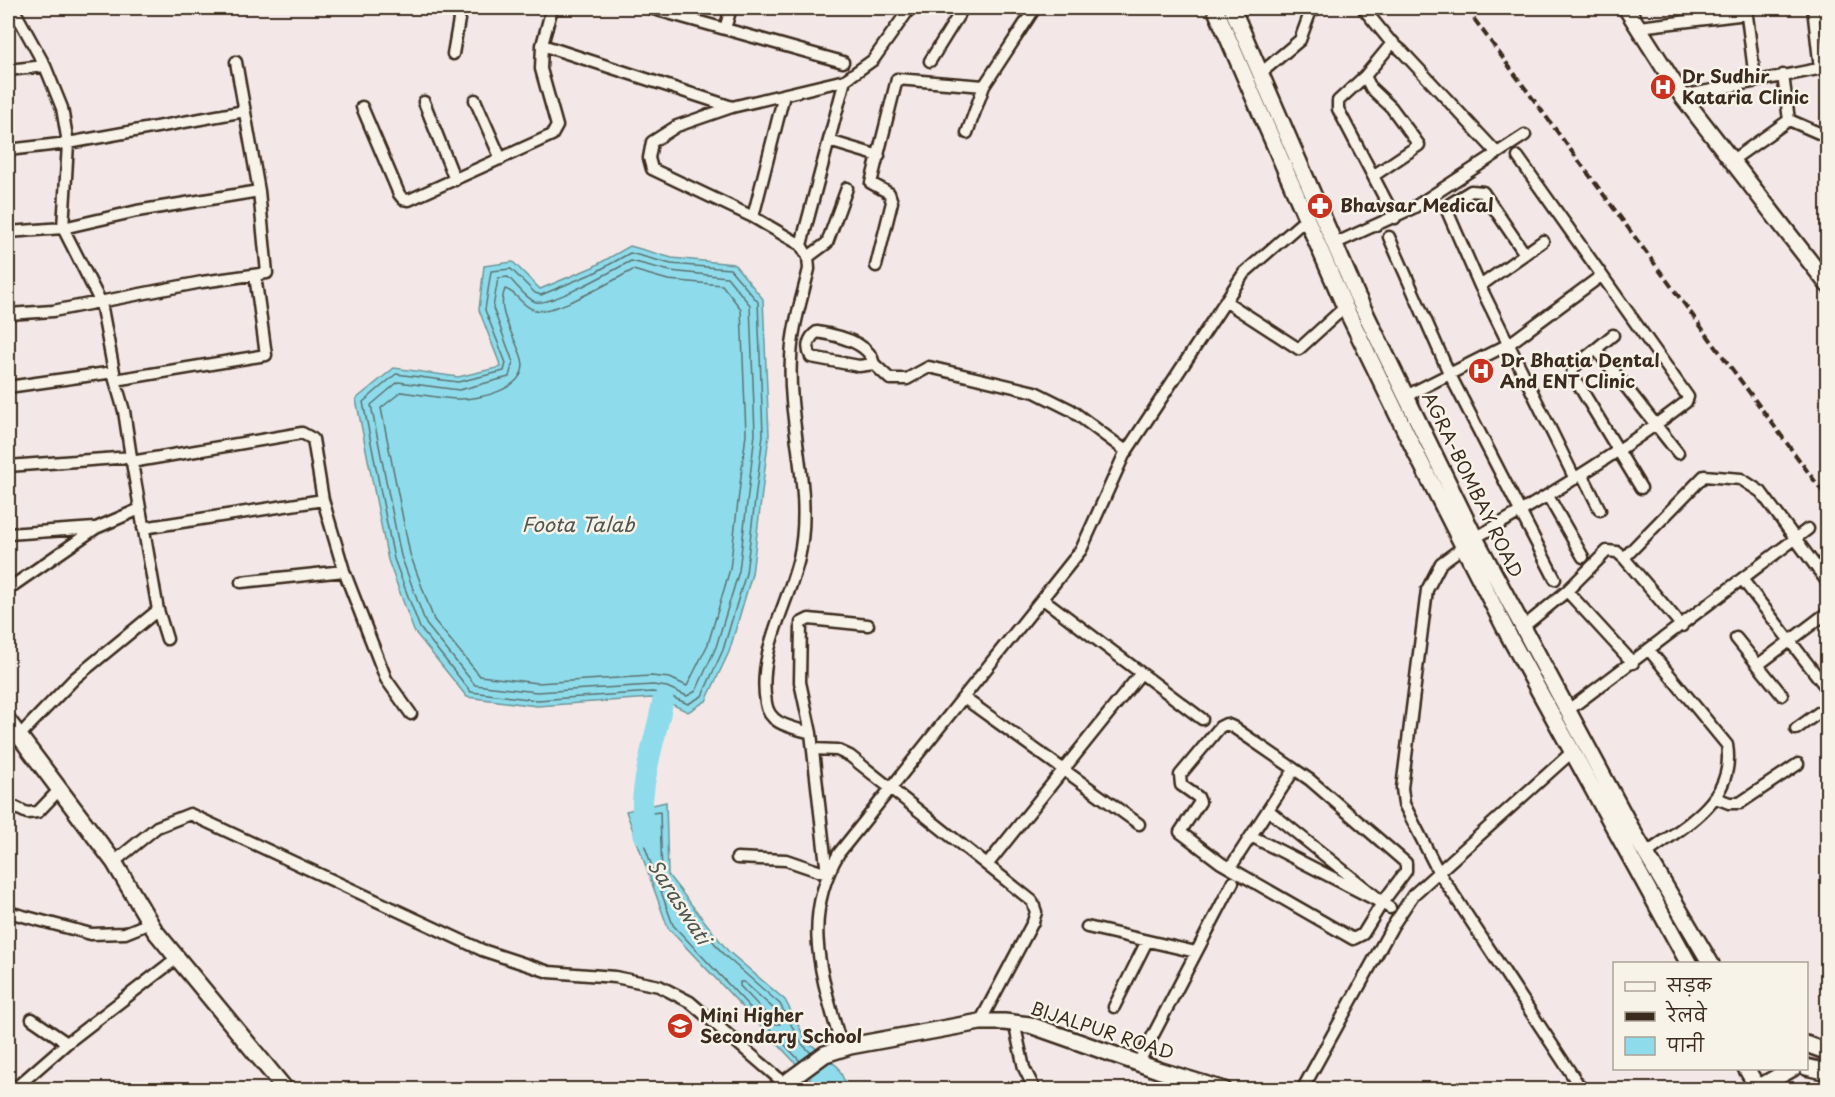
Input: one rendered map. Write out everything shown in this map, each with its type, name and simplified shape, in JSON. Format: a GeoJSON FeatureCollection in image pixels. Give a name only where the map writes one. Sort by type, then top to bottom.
{"type":"FeatureCollection","features":[{"type":"Feature","properties":{"kind":"main road","name":"AGRA-BOMBAY ROAD"},"geometry":{"type":"LineString","coordinates":[[1215,8],[1345,307],[1469,542],[1572,752],[1688,962]]}},
{"type":"Feature","properties":{"kind":"main road","name":"AGRA-BOMBAY ROAD"},"geometry":{"type":"LineString","coordinates":[[1232,8],[1262,72],[1334,244],[1406,396],[1469,542],[1522,628],[1710,962]]}},
{"type":"Feature","properties":{"kind":"main road"},"geometry":{"type":"LineString","coordinates":[[1626,8],[1682,96],[1827,285]]}},
{"type":"Feature","properties":{"kind":"main road"},"geometry":{"type":"LineString","coordinates":[[8,721],[114,862],[150,923],[286,1089]]}},
{"type":"Feature","properties":{"kind":"main road","name":"BIJALPUR ROAD"},"geometry":{"type":"LineString","coordinates":[[784,1083],[825,1054],[842,1049],[980,1022],[1014,1022],[1030,1025],[1200,1086],[1224,1089]]}},
{"type":"Feature","properties":{"kind":"main road"},"geometry":{"type":"LineString","coordinates":[[1808,1045],[1827,1052]]}},
{"type":"Feature","properties":{"kind":"main road"},"geometry":{"type":"LineString","coordinates":[[1808,1067],[1827,1072]]}},
{"type":"Feature","properties":{"kind":"main road"},"geometry":{"type":"LineString","coordinates":[[1747,1070],[1759,1089],[1775,1072],[1784,1089]]}},
{"type":"Feature","properties":{"kind":"street"},"geometry":{"type":"LineString","coordinates":[[13,8],[45,66],[62,108],[68,143],[63,228],[101,303],[114,376],[124,411],[158,610],[167,639]]}},
{"type":"Feature","properties":{"kind":"street"},"geometry":{"type":"LineString","coordinates":[[453,54],[461,8]]}},
{"type":"Feature","properties":{"kind":"street"},"geometry":{"type":"LineString","coordinates":[[362,107],[403,199],[409,200],[552,135],[557,126],[541,69],[542,45],[552,8]]}},
{"type":"Feature","properties":{"kind":"street"},"geometry":{"type":"LineString","coordinates":[[650,8],[843,62]]}},
{"type":"Feature","properties":{"kind":"street"},"geometry":{"type":"LineString","coordinates":[[725,29],[731,8]]}},
{"type":"Feature","properties":{"kind":"street"},"geometry":{"type":"LineString","coordinates":[[811,734],[773,720],[768,714],[764,688],[774,634],[802,542],[803,491],[791,358],[809,269],[808,257],[801,245],[753,217],[652,169],[649,158],[652,142],[662,133],[732,107],[845,80],[873,60],[910,8]]}},
{"type":"Feature","properties":{"kind":"street"},"geometry":{"type":"LineString","coordinates":[[930,61],[963,8]]}},
{"type":"Feature","properties":{"kind":"street"},"geometry":{"type":"LineString","coordinates":[[967,133],[984,86],[1035,8]]}},
{"type":"Feature","properties":{"kind":"street"},"geometry":{"type":"LineString","coordinates":[[1262,72],[1300,40],[1310,13],[1316,8]]}},
{"type":"Feature","properties":{"kind":"street"},"geometry":{"type":"LineString","coordinates":[[1363,8],[1497,153]]}},
{"type":"Feature","properties":{"kind":"street"},"geometry":{"type":"LineString","coordinates":[[1682,96],[1755,79],[1824,68],[1814,8]]}},
{"type":"Feature","properties":{"kind":"street"},"geometry":{"type":"LineString","coordinates":[[1639,27],[1746,11],[1755,79]]}},
{"type":"Feature","properties":{"kind":"street"},"geometry":{"type":"LineString","coordinates":[[1393,42],[1365,76],[1338,101],[1338,109],[1395,218]]}},
{"type":"Feature","properties":{"kind":"street"},"geometry":{"type":"LineString","coordinates":[[542,45],[732,107]]}},
{"type":"Feature","properties":{"kind":"street"},"geometry":{"type":"LineString","coordinates":[[8,314],[53,311],[202,282],[267,273],[259,191],[236,62]]}},
{"type":"Feature","properties":{"kind":"street"},"geometry":{"type":"LineString","coordinates":[[8,70],[45,66]]}},
{"type":"Feature","properties":{"kind":"street"},"geometry":{"type":"LineString","coordinates":[[1783,75],[1789,120]]}},
{"type":"Feature","properties":{"kind":"street"},"geometry":{"type":"LineString","coordinates":[[1365,76],[1371,88],[1390,107],[1419,145],[1373,176]]}},
{"type":"Feature","properties":{"kind":"street"},"geometry":{"type":"LineString","coordinates":[[876,266],[892,202],[889,193],[871,183],[897,79],[984,86]]}},
{"type":"Feature","properties":{"kind":"street"},"geometry":{"type":"LineString","coordinates":[[801,245],[845,80]]}},
{"type":"Feature","properties":{"kind":"street"},"geometry":{"type":"LineString","coordinates":[[753,217],[784,95]]}},
{"type":"Feature","properties":{"kind":"street"},"geometry":{"type":"LineString","coordinates":[[475,100],[501,159]]}},
{"type":"Feature","properties":{"kind":"street"},"geometry":{"type":"LineString","coordinates":[[424,102],[455,180]]}},
{"type":"Feature","properties":{"kind":"street"},"geometry":{"type":"LineString","coordinates":[[8,150],[68,143],[245,111]]}},
{"type":"Feature","properties":{"kind":"street"},"geometry":{"type":"LineString","coordinates":[[1789,120],[1827,137]]}},
{"type":"Feature","properties":{"kind":"street"},"geometry":{"type":"LineString","coordinates":[[1731,161],[1789,120]]}},
{"type":"Feature","properties":{"kind":"street"},"geometry":{"type":"LineString","coordinates":[[1334,244],[1395,218],[1525,135]]}},
{"type":"Feature","properties":{"kind":"street"},"geometry":{"type":"LineString","coordinates":[[829,141],[879,156]]}},
{"type":"Feature","properties":{"kind":"street"},"geometry":{"type":"LineString","coordinates":[[1518,157],[1601,276],[1687,393],[1686,402],[1656,426],[1548,496],[1469,542],[1441,563],[1427,590],[1402,788],[1404,804],[1438,871],[1582,1089]]}},
{"type":"Feature","properties":{"kind":"street"},"geometry":{"type":"LineString","coordinates":[[808,257],[827,243],[847,188]]}},
{"type":"Feature","properties":{"kind":"street"},"geometry":{"type":"LineString","coordinates":[[1525,254],[1480,190],[1471,191],[1450,204],[1448,213],[1480,286],[1578,477],[1600,510]]}},
{"type":"Feature","properties":{"kind":"street"},"geometry":{"type":"LineString","coordinates":[[8,232],[63,228],[137,212],[259,191]]}},
{"type":"Feature","properties":{"kind":"street"},"geometry":{"type":"LineString","coordinates":[[842,1049],[817,955],[818,912],[827,874],[839,853],[1082,550],[1126,451],[1244,273],[1306,219]]}},
{"type":"Feature","properties":{"kind":"street"},"geometry":{"type":"LineString","coordinates":[[1389,237],[1449,373],[1555,579]]}},
{"type":"Feature","properties":{"kind":"street"},"geometry":{"type":"LineString","coordinates":[[1480,286],[1543,241]]}},
{"type":"Feature","properties":{"kind":"street"},"geometry":{"type":"LineString","coordinates":[[8,387],[114,376],[266,355],[255,275]]}},
{"type":"Feature","properties":{"kind":"street"},"geometry":{"type":"LineString","coordinates":[[1406,396],[1509,344],[1601,276]]}},
{"type":"Feature","properties":{"kind":"street"},"geometry":{"type":"LineString","coordinates":[[1225,301],[1299,349],[1345,307]]}},
{"type":"Feature","properties":{"kind":"street"},"geometry":{"type":"LineString","coordinates":[[874,364],[859,366],[817,360],[811,357],[808,351],[809,342],[818,332],[864,348],[873,357],[874,364],[890,379],[898,381],[928,368],[1035,392],[1071,410],[1126,451]]}},
{"type":"Feature","properties":{"kind":"street"},"geometry":{"type":"LineString","coordinates":[[1613,335],[1574,367],[1572,374],[1641,488]]}},
{"type":"Feature","properties":{"kind":"street"},"geometry":{"type":"LineString","coordinates":[[1596,349],[1678,453]]}},
{"type":"Feature","properties":{"kind":"street"},"geometry":{"type":"LineString","coordinates":[[8,466],[131,459],[302,433],[313,439],[323,500],[344,571],[386,679],[411,714]]}},
{"type":"Feature","properties":{"kind":"street"},"geometry":{"type":"LineString","coordinates":[[1624,558],[1698,480],[1711,475],[1741,478],[1761,492],[1827,583]]}},
{"type":"Feature","properties":{"kind":"street"},"geometry":{"type":"LineString","coordinates":[[1548,496],[1583,557]]}},
{"type":"Feature","properties":{"kind":"street"},"geometry":{"type":"LineString","coordinates":[[143,528],[323,500]]}},
{"type":"Feature","properties":{"kind":"street"},"geometry":{"type":"LineString","coordinates":[[8,589],[96,528],[140,509]]}},
{"type":"Feature","properties":{"kind":"street"},"geometry":{"type":"LineString","coordinates":[[8,534],[96,528]]}},
{"type":"Feature","properties":{"kind":"street"},"geometry":{"type":"LineString","coordinates":[[1567,711],[1808,529]]}},
{"type":"Feature","properties":{"kind":"street"},"geometry":{"type":"LineString","coordinates":[[1522,628],[1567,591],[1607,551],[1617,552],[1624,558],[1682,626]]}},
{"type":"Feature","properties":{"kind":"street"},"geometry":{"type":"LineString","coordinates":[[241,582],[344,571]]}},
{"type":"Feature","properties":{"kind":"street"},"geometry":{"type":"LineString","coordinates":[[1742,579],[1827,690]]}},
{"type":"Feature","properties":{"kind":"street"},"geometry":{"type":"LineString","coordinates":[[1567,591],[1633,663]]}},
{"type":"Feature","properties":{"kind":"street"},"geometry":{"type":"LineString","coordinates":[[1043,599],[1202,718]]}},
{"type":"Feature","properties":{"kind":"street"},"geometry":{"type":"LineString","coordinates":[[19,736],[75,678],[158,610]]}},
{"type":"Feature","properties":{"kind":"street"},"geometry":{"type":"LineString","coordinates":[[1758,665],[1827,612]]}},
{"type":"Feature","properties":{"kind":"street"},"geometry":{"type":"LineString","coordinates":[[827,874],[811,734],[800,682],[801,623],[809,619],[868,625]]}},
{"type":"Feature","properties":{"kind":"street"},"geometry":{"type":"LineString","coordinates":[[1736,638],[1782,695]]}},
{"type":"Feature","properties":{"kind":"street"},"geometry":{"type":"LineString","coordinates":[[1647,853],[1710,806],[1716,798],[1728,764],[1727,745],[1649,650]]}},
{"type":"Feature","properties":{"kind":"street"},"geometry":{"type":"LineString","coordinates":[[987,865],[1141,673]]}},
{"type":"Feature","properties":{"kind":"street"},"geometry":{"type":"LineString","coordinates":[[964,698],[1139,824]]}},
{"type":"Feature","properties":{"kind":"street"},"geometry":{"type":"LineString","coordinates":[[1796,729],[1827,706]]}},
{"type":"Feature","properties":{"kind":"street"},"geometry":{"type":"LineString","coordinates":[[1302,1089],[1392,908],[1406,871],[1406,863],[1310,780],[1226,724],[1220,727],[1180,775],[1181,785],[1200,801],[1180,832],[1230,868],[1353,939],[1363,934],[1392,908],[1413,895],[1572,752]]}},
{"type":"Feature","properties":{"kind":"street"},"geometry":{"type":"LineString","coordinates":[[813,749],[843,752],[1032,901],[1036,912],[980,1022]]}},
{"type":"Feature","properties":{"kind":"street"},"geometry":{"type":"LineString","coordinates":[[1716,798],[1729,803],[1745,801],[1798,764]]}},
{"type":"Feature","properties":{"kind":"street"},"geometry":{"type":"LineString","coordinates":[[1230,868],[1294,770]]}},
{"type":"Feature","properties":{"kind":"street"},"geometry":{"type":"LineString","coordinates":[[8,804],[27,813],[38,812],[60,789]]}},
{"type":"Feature","properties":{"kind":"street"},"geometry":{"type":"LineString","coordinates":[[1268,810],[1392,908]]}},
{"type":"Feature","properties":{"kind":"street"},"geometry":{"type":"LineString","coordinates":[[114,862],[158,826],[190,814],[482,950],[549,972],[615,977],[659,986],[690,1002],[784,1083]]}},
{"type":"Feature","properties":{"kind":"street"},"geometry":{"type":"LineString","coordinates":[[1251,836],[1392,908]]}},
{"type":"Feature","properties":{"kind":"street"},"geometry":{"type":"LineString","coordinates":[[737,858],[786,860],[827,874]]}},
{"type":"Feature","properties":{"kind":"street"},"geometry":{"type":"LineString","coordinates":[[1138,1064],[1233,882]]}},
{"type":"Feature","properties":{"kind":"street"},"geometry":{"type":"LineString","coordinates":[[8,912],[91,934],[125,933],[150,923]]}},
{"type":"Feature","properties":{"kind":"street"},"geometry":{"type":"LineString","coordinates":[[1087,927],[1196,952]]}},
{"type":"Feature","properties":{"kind":"street"},"geometry":{"type":"LineString","coordinates":[[1113,1007],[1148,941]]}},
{"type":"Feature","properties":{"kind":"street"},"geometry":{"type":"LineString","coordinates":[[34,1089],[20,1084],[67,1042],[177,958]]}},
{"type":"Feature","properties":{"kind":"street"},"geometry":{"type":"LineString","coordinates":[[32,1019],[67,1042]]}},
{"type":"Feature","properties":{"kind":"street"},"geometry":{"type":"LineString","coordinates":[[1014,1022],[1024,1068],[1035,1089]]}},
{"type":"Feature","properties":{"kind":"water","name":"Foota Talab"},"geometry":{"type":"Polygon","coordinates":[[[630,246],[672,258],[734,264],[763,299],[769,435],[752,574],[729,652],[706,701],[688,712],[663,700],[651,698],[537,706],[467,697],[414,631],[388,560],[356,399],[394,368],[458,377],[501,367],[479,310],[484,266],[513,262],[540,289],[593,267],[630,246]]]}},
{"type":"Feature","properties":{"kind":"water"},"geometry":{"type":"Polygon","coordinates":[[[666,802],[668,875],[728,951],[785,1000],[806,1040],[838,1067],[848,1089],[820,1089],[668,928],[626,811],[666,802]]]}},
{"type":"Feature","properties":{"kind":"waterway","name":"Saraswati"},"geometry":{"type":"LineString","coordinates":[[644,835],[642,819],[644,784],[663,700]]}},
{"type":"Feature","properties":{"kind":"railway"},"geometry":{"type":"LineString","coordinates":[[1466,8],[1828,499]]}},
{"type":"Feature","properties":{"kind":"place","name":"Dr Sudhir Kataria Clinic"},"geometry":{"type":"Point","coordinates":[1663,87]}},
{"type":"Feature","properties":{"kind":"place","name":"Bhavsar Medical"},"geometry":{"type":"Point","coordinates":[1320,206]}},
{"type":"Feature","properties":{"kind":"place","name":"Dr Bhatia Dental And ENT Clinic"},"geometry":{"type":"Point","coordinates":[1481,371]}},
{"type":"Feature","properties":{"kind":"place","name":"Mini Higher Secondary School"},"geometry":{"type":"Point","coordinates":[680,1026]}}]}
